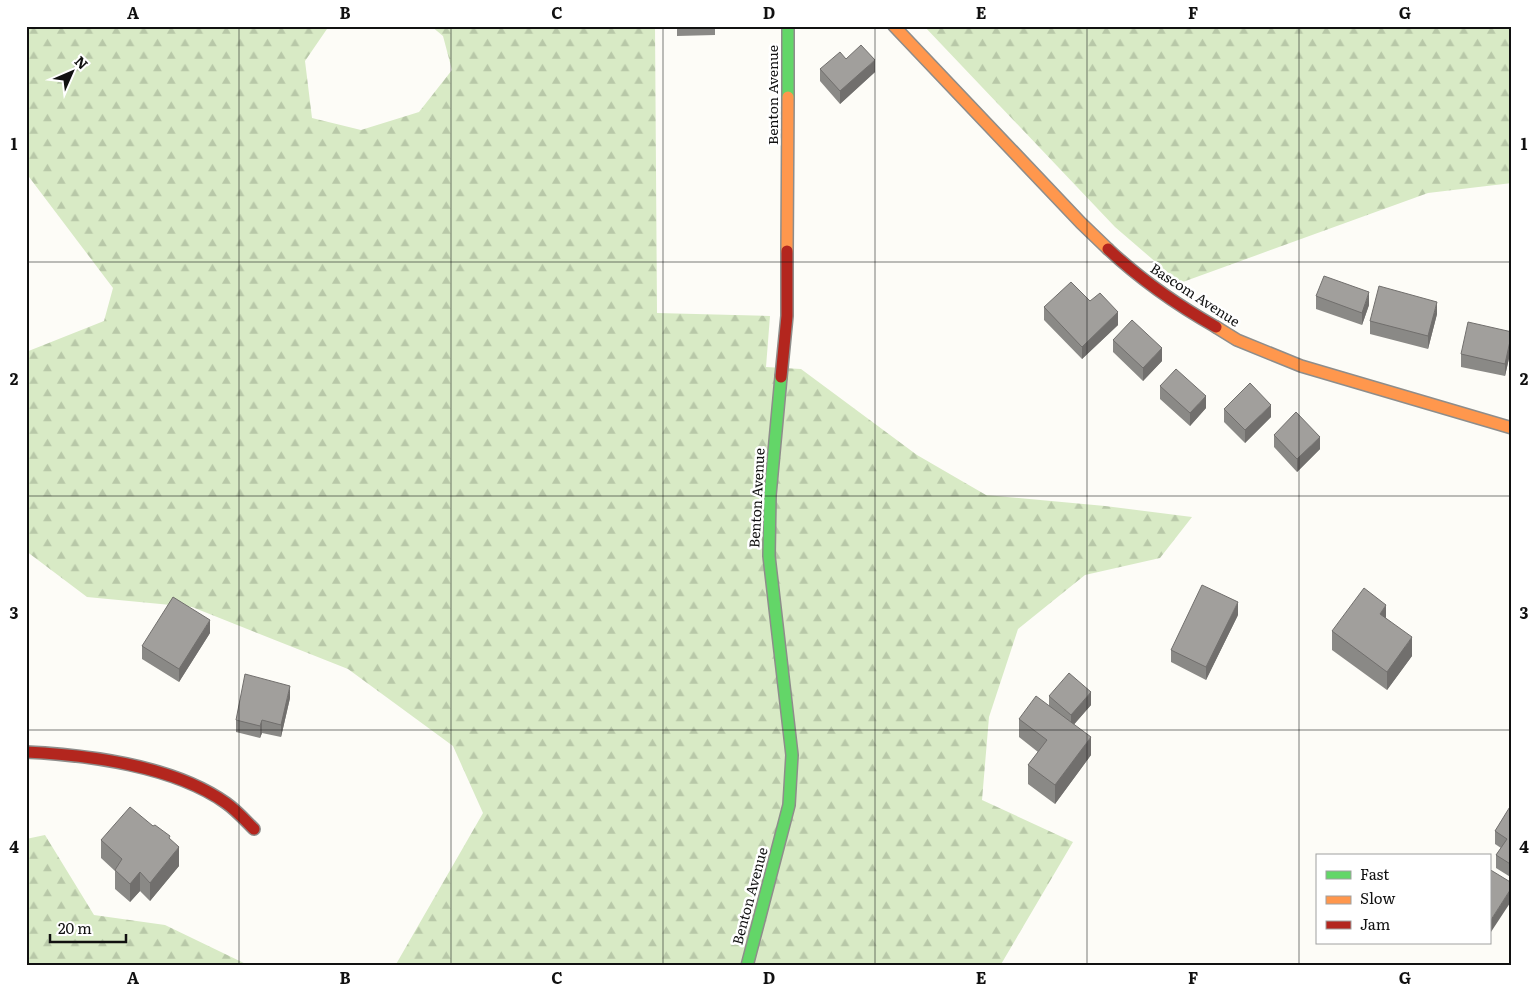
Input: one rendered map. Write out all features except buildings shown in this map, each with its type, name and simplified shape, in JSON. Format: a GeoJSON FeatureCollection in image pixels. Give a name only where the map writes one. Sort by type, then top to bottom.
{"type":"FeatureCollection","features":[{"type":"Feature","properties":{"kind":"main road","name":"Benton Avenue"},"geometry":{"type":"LineString","coordinates":[[747,966],[789,805],[792,755],[769,556],[770,495],[787,316],[788,26]]}},
{"type":"Feature","properties":{"kind":"main road","name":"Bascom Avenue"},"geometry":{"type":"LineString","coordinates":[[894,26],[1081,223],[1133,272],[1184,309],[1237,340],[1301,366],[1512,428]]}},
{"type":"Feature","properties":{"kind":"main road"},"geometry":{"type":"LineString","coordinates":[[26,752],[66,752],[117,762],[173,779],[224,802],[254,829]]}},
{"type":"Feature","properties":{"kind":"green space"},"geometry":{"type":"Polygon","coordinates":[[[26,26],[329,26],[305,61],[312,118],[361,130],[419,112],[452,70],[443,36],[431,26],[655,26],[657,313],[770,316],[766,367],[801,369],[917,455],[986,495],[1105,506],[1192,517],[1160,558],[1085,575],[1018,629],[989,717],[982,800],[1073,842],[1000,966],[395,966],[483,813],[453,746],[348,669],[192,607],[87,597],[26,551],[26,352],[104,321],[113,288],[26,173],[26,26]]]}},
{"type":"Feature","properties":{"kind":"green space"},"geometry":{"type":"Polygon","coordinates":[[[924,26],[1512,26],[1512,183],[1428,193],[1180,283],[1115,227],[924,26]]]}},
{"type":"Feature","properties":{"kind":"green space"},"geometry":{"type":"Polygon","coordinates":[[[45,835],[94,915],[165,925],[250,966],[26,966],[26,839],[45,835]]]}},
{"type":"Feature","properties":{"kind":"traffic: fast"},"geometry":{"type":"LineString","coordinates":[[788,26],[788,97]]}},
{"type":"Feature","properties":{"kind":"traffic: fast"},"geometry":{"type":"LineString","coordinates":[[747,966],[789,805],[792,755],[769,556],[770,495],[781,377]]}},
{"type":"Feature","properties":{"kind":"traffic: slow"},"geometry":{"type":"LineString","coordinates":[[894,26],[1108,249]]}},
{"type":"Feature","properties":{"kind":"traffic: slow"},"geometry":{"type":"LineString","coordinates":[[787,251],[788,97]]}},
{"type":"Feature","properties":{"kind":"traffic: slow"},"geometry":{"type":"LineString","coordinates":[[1216,327],[1237,340],[1301,366],[1512,428]]}},
{"type":"Feature","properties":{"kind":"traffic: jam"},"geometry":{"type":"LineString","coordinates":[[1108,249],[1160,291],[1216,327]]}},
{"type":"Feature","properties":{"kind":"traffic: jam"},"geometry":{"type":"LineString","coordinates":[[781,377],[787,316],[787,251]]}},
{"type":"Feature","properties":{"kind":"traffic: jam"},"geometry":{"type":"LineString","coordinates":[[26,752],[76,756],[156,771],[205,790],[226,803],[254,829]]}}]}
